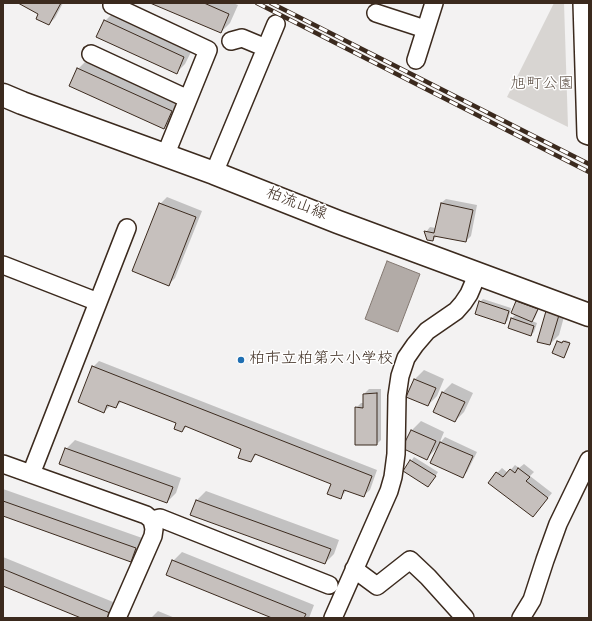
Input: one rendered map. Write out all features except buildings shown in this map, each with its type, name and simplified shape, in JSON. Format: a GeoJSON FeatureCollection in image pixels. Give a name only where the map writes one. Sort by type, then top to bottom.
{"type":"FeatureCollection","features":[{"type":"Feature","properties":{"kind":"main road","name":"柏流山線"},"geometry":{"type":"LineString","coordinates":[[3,95],[338,222],[589,314]]}},
{"type":"Feature","properties":{"kind":"street"},"geometry":{"type":"LineString","coordinates":[[416,60],[434,3]]}},
{"type":"Feature","properties":{"kind":"street"},"geometry":{"type":"LineString","coordinates":[[582,3],[586,135],[589,136]]}},
{"type":"Feature","properties":{"kind":"street"},"geometry":{"type":"LineString","coordinates":[[112,4],[208,50],[165,156]]}},
{"type":"Feature","properties":{"kind":"street"},"geometry":{"type":"LineString","coordinates":[[376,13],[425,29]]}},
{"type":"Feature","properties":{"kind":"street"},"geometry":{"type":"LineString","coordinates":[[214,174],[276,24]]}},
{"type":"Feature","properties":{"kind":"street"},"geometry":{"type":"LineString","coordinates":[[231,41],[242,38],[266,48]]}},
{"type":"Feature","properties":{"kind":"street"},"geometry":{"type":"LineString","coordinates":[[91,54],[188,99]]}},
{"type":"Feature","properties":{"kind":"street"},"geometry":{"type":"LineString","coordinates":[[31,474],[127,228]]}},
{"type":"Feature","properties":{"kind":"street"},"geometry":{"type":"LineString","coordinates":[[3,265],[98,302]]}},
{"type":"Feature","properties":{"kind":"street"},"geometry":{"type":"LineString","coordinates":[[333,618],[383,508],[393,476],[397,432],[397,396],[400,376],[406,358],[427,331],[456,311],[463,303],[469,294],[478,273]]}},
{"type":"Feature","properties":{"kind":"street"},"geometry":{"type":"LineString","coordinates":[[521,618],[532,600],[544,560],[558,524],[589,460]]}},
{"type":"Feature","properties":{"kind":"street"},"geometry":{"type":"LineString","coordinates":[[3,464],[146,516],[152,520],[154,529],[153,536],[117,618]]}},
{"type":"Feature","properties":{"kind":"street"},"geometry":{"type":"LineString","coordinates":[[152,520],[160,518],[329,585]]}},
{"type":"Feature","properties":{"kind":"street"},"geometry":{"type":"LineString","coordinates":[[354,569],[377,586],[410,560],[428,577],[465,618]]}},
{"type":"Feature","properties":{"kind":"green space","name":"旭町公園"},"geometry":{"type":"Polygon","coordinates":[[[554,3],[564,3],[568,127],[507,97],[554,3]]]}},
{"type":"Feature","properties":{"kind":"shaded area"},"geometry":{"type":"Polygon","coordinates":[[[387,261],[420,274],[398,332],[365,319],[387,261]]]}},
{"type":"Feature","properties":{"kind":"railway"},"geometry":{"type":"LineString","coordinates":[[257,3],[589,172]]}},
{"type":"Feature","properties":{"kind":"railway"},"geometry":{"type":"LineString","coordinates":[[271,3],[589,164]]}},
{"type":"Feature","properties":{"kind":"place","name":"柏市立柏第六小学校"},"geometry":{"type":"Point","coordinates":[241,360]}}]}
